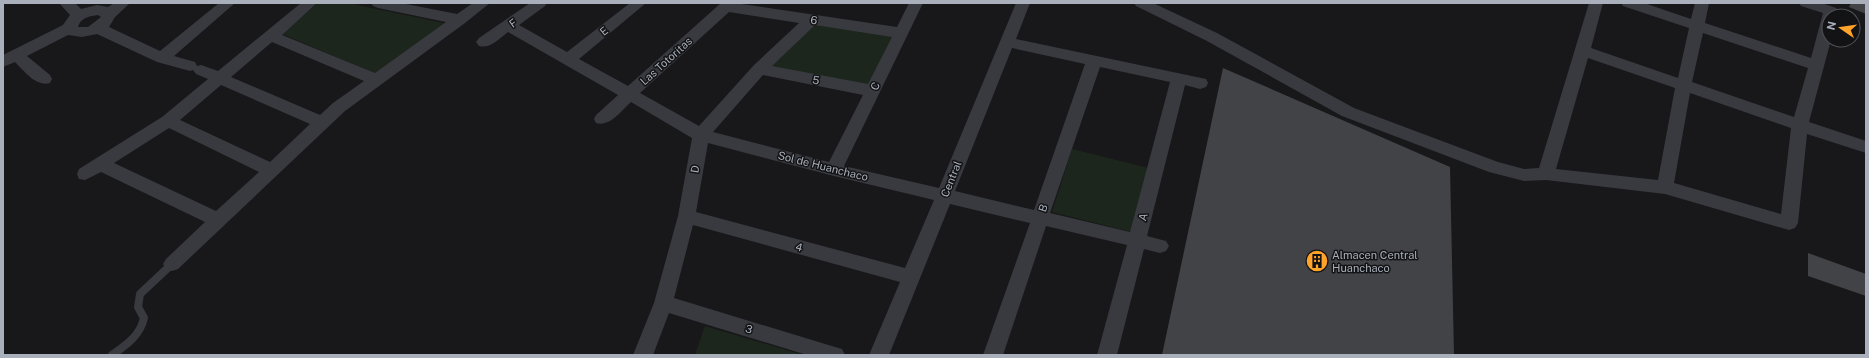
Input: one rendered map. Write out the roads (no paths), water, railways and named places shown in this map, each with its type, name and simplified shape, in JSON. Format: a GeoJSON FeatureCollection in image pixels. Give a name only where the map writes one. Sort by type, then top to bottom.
{"type":"FeatureCollection","features":[{"type":"Feature","properties":{"kind":"street"},"geometry":{"type":"LineString","coordinates":[[66,3],[74,22],[72,31],[83,33],[97,28],[106,21],[108,14],[123,3]]}},
{"type":"Feature","properties":{"kind":"street"},"geometry":{"type":"LineString","coordinates":[[162,58],[228,3]]}},
{"type":"Feature","properties":{"kind":"street"},"geometry":{"type":"LineString","coordinates":[[85,174],[168,121],[310,3]]}},
{"type":"Feature","properties":{"kind":"street"},"geometry":{"type":"LineString","coordinates":[[378,3],[460,20]]}},
{"type":"Feature","properties":{"kind":"street"},"geometry":{"type":"LineString","coordinates":[[172,264],[339,107],[483,3]]}},
{"type":"Feature","properties":{"kind":"street","name":"F"},"geometry":{"type":"LineString","coordinates":[[484,42],[540,3]]}},
{"type":"Feature","properties":{"kind":"street","name":"E"},"geometry":{"type":"LineString","coordinates":[[569,59],[639,3]]}},
{"type":"Feature","properties":{"kind":"street","name":"C"},"geometry":{"type":"LineString","coordinates":[[834,170],[916,3]]}},
{"type":"Feature","properties":{"kind":"street","name":"Central"},"geometry":{"type":"LineString","coordinates":[[879,355],[1007,42],[1021,3]]}},
{"type":"Feature","properties":{"kind":"street"},"geometry":{"type":"LineString","coordinates":[[1141,3],[1212,36],[1348,112],[1495,167],[1524,175],[1546,174],[1665,187],[1789,223],[1800,125],[1821,47]]}},
{"type":"Feature","properties":{"kind":"street"},"geometry":{"type":"LineString","coordinates":[[1546,174],[1584,51],[1596,3]]}},
{"type":"Feature","properties":{"kind":"street"},"geometry":{"type":"LineString","coordinates":[[1628,3],[1816,65]]}},
{"type":"Feature","properties":{"kind":"street"},"geometry":{"type":"LineString","coordinates":[[1665,187],[1684,85],[1702,3]]}},
{"type":"Feature","properties":{"kind":"street"},"geometry":{"type":"LineString","coordinates":[[1806,3],[1822,8]]}},
{"type":"Feature","properties":{"kind":"street","name":"6"},"geometry":{"type":"LineString","coordinates":[[727,5],[811,20],[902,33]]}},
{"type":"Feature","properties":{"kind":"street","name":"Las Totoritas"},"geometry":{"type":"LineString","coordinates":[[602,119],[727,5]]}},
{"type":"Feature","properties":{"kind":"street"},"geometry":{"type":"LineString","coordinates":[[44,79],[10,58],[97,10],[102,10],[108,14]]}},
{"type":"Feature","properties":{"kind":"street"},"geometry":{"type":"LineString","coordinates":[[701,135],[759,69],[811,20]]}},
{"type":"Feature","properties":{"kind":"street","name":"Sol de Huanchaco"},"geometry":{"type":"LineString","coordinates":[[509,26],[701,135],[834,170],[1160,246]]}},
{"type":"Feature","properties":{"kind":"street"},"geometry":{"type":"LineString","coordinates":[[97,28],[162,58],[220,77],[322,123]]}},
{"type":"Feature","properties":{"kind":"street"},"geometry":{"type":"LineString","coordinates":[[271,36],[376,80]]}},
{"type":"Feature","properties":{"kind":"street"},"geometry":{"type":"LineString","coordinates":[[1007,42],[1200,84]]}},
{"type":"Feature","properties":{"kind":"street"},"geometry":{"type":"LineString","coordinates":[[1584,51],[1866,147]]}},
{"type":"Feature","properties":{"kind":"street","name":"B"},"geometry":{"type":"LineString","coordinates":[[993,355],[1094,61]]}},
{"type":"Feature","properties":{"kind":"street","name":"5"},"geometry":{"type":"LineString","coordinates":[[759,69],[873,91]]}},
{"type":"Feature","properties":{"kind":"street","name":"A"},"geometry":{"type":"LineString","coordinates":[[1107,355],[1179,79]]}},
{"type":"Feature","properties":{"kind":"street"},"geometry":{"type":"LineString","coordinates":[[168,121],[271,170]]}},
{"type":"Feature","properties":{"kind":"street","name":"D"},"geometry":{"type":"LineString","coordinates":[[643,355],[663,303],[687,216],[701,135]]}},
{"type":"Feature","properties":{"kind":"street"},"geometry":{"type":"LineString","coordinates":[[100,164],[218,220]]}},
{"type":"Feature","properties":{"kind":"street","name":"4"},"geometry":{"type":"LineString","coordinates":[[687,216],[910,277]]}},
{"type":"Feature","properties":{"kind":"street","name":"3"},"geometry":{"type":"LineString","coordinates":[[663,303],[835,355]]}},
{"type":"Feature","properties":{"kind":"lane"},"geometry":{"type":"LineString","coordinates":[[112,355],[135,336],[144,323],[144,318],[138,302],[140,294],[172,264]]}},
{"type":"Feature","properties":{"kind":"place","name":"Almacen Central Huanchaco"},"geometry":{"type":"Point","coordinates":[1317,261]}}]}
